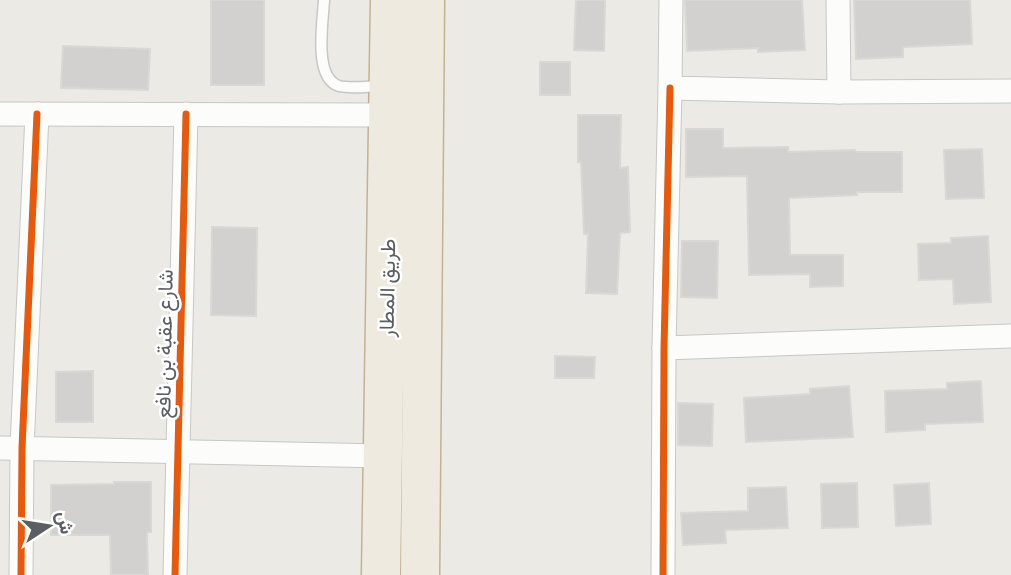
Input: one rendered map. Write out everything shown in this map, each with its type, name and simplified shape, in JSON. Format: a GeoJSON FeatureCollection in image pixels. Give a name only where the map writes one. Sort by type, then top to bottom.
{"type":"FeatureCollection","features":[{"type":"Feature","properties":{"kind":"highway","name":"طريق المطار"},"geometry":{"type":"LineString","coordinates":[[381,575],[390,0]]}},
{"type":"Feature","properties":{"kind":"highway","name":"طريق المطار"},"geometry":{"type":"LineString","coordinates":[[419,575],[425,0]]}},
{"type":"Feature","properties":{"kind":"street"},"geometry":{"type":"LineString","coordinates":[[663,575],[664,348],[671,0]]}},
{"type":"Feature","properties":{"kind":"street"},"geometry":{"type":"LineString","coordinates":[[838,0],[839,92]]}},
{"type":"Feature","properties":{"kind":"street"},"geometry":{"type":"LineString","coordinates":[[670,88],[839,92],[1011,91]]}},
{"type":"Feature","properties":{"kind":"street"},"geometry":{"type":"LineString","coordinates":[[0,114],[186,114],[389,100]]}},
{"type":"Feature","properties":{"kind":"street"},"geometry":{"type":"LineString","coordinates":[[21,575],[11,448],[37,114]]}},
{"type":"Feature","properties":{"kind":"street","name":"شارع عقبة بن نافع"},"geometry":{"type":"LineString","coordinates":[[176,575],[186,114]]}},
{"type":"Feature","properties":{"kind":"street"},"geometry":{"type":"LineString","coordinates":[[664,348],[1011,336]]}},
{"type":"Feature","properties":{"kind":"street"},"geometry":{"type":"LineString","coordinates":[[11,448],[383,456]]}},
{"type":"Feature","properties":{"kind":"lane"},"geometry":{"type":"LineString","coordinates":[[324,0],[322,63],[326,75],[335,85],[389,100]]}},
{"type":"Feature","properties":{"kind":"building"},"geometry":{"type":"Polygon","coordinates":[[[211,0],[264,0],[264,85],[211,85],[211,0]]]}},
{"type":"Feature","properties":{"kind":"building"},"geometry":{"type":"Polygon","coordinates":[[[576,0],[605,0],[604,51],[574,50],[576,0]]]}},
{"type":"Feature","properties":{"kind":"building"},"geometry":{"type":"Polygon","coordinates":[[[685,0],[802,0],[805,50],[758,52],[758,48],[687,51],[685,0]]]}},
{"type":"Feature","properties":{"kind":"building"},"geometry":{"type":"Polygon","coordinates":[[[854,0],[970,0],[972,44],[903,47],[903,57],[856,59],[854,0]]]}},
{"type":"Feature","properties":{"kind":"building"},"geometry":{"type":"Polygon","coordinates":[[[63,46],[150,49],[148,90],[61,88],[63,46]]]}},
{"type":"Feature","properties":{"kind":"building"},"geometry":{"type":"Polygon","coordinates":[[[540,62],[570,62],[570,95],[540,95],[540,62]]]}},
{"type":"Feature","properties":{"kind":"building"},"geometry":{"type":"Polygon","coordinates":[[[578,115],[621,115],[620,168],[628,167],[630,232],[620,233],[617,294],[586,293],[588,234],[584,234],[581,162],[578,162],[578,115]]]}},
{"type":"Feature","properties":{"kind":"building"},"geometry":{"type":"Polygon","coordinates":[[[686,129],[723,129],[723,148],[788,147],[788,152],[902,152],[902,192],[857,192],[857,195],[789,198],[790,255],[843,255],[843,286],[810,287],[810,274],[749,275],[747,176],[686,177],[686,129]]]}},
{"type":"Feature","properties":{"kind":"building"},"geometry":{"type":"Polygon","coordinates":[[[982,149],[984,198],[946,199],[944,150],[982,149]]]}},
{"type":"Feature","properties":{"kind":"building"},"geometry":{"type":"Polygon","coordinates":[[[212,227],[257,228],[256,316],[211,315],[212,227]]]}},
{"type":"Feature","properties":{"kind":"building"},"geometry":{"type":"Polygon","coordinates":[[[988,236],[991,302],[954,304],[953,279],[919,280],[918,244],[951,243],[951,238],[988,236]]]}},
{"type":"Feature","properties":{"kind":"building"},"geometry":{"type":"Polygon","coordinates":[[[682,241],[718,241],[717,298],[681,297],[682,241]]]}},
{"type":"Feature","properties":{"kind":"building"},"geometry":{"type":"Polygon","coordinates":[[[555,356],[595,357],[594,378],[555,378],[555,356]]]}},
{"type":"Feature","properties":{"kind":"building"},"geometry":{"type":"Polygon","coordinates":[[[93,371],[93,422],[56,422],[56,372],[93,371]]]}},
{"type":"Feature","properties":{"kind":"building"},"geometry":{"type":"Polygon","coordinates":[[[981,381],[983,422],[925,424],[925,430],[886,432],[885,391],[947,389],[947,383],[981,381]]]}},
{"type":"Feature","properties":{"kind":"building"},"geometry":{"type":"Polygon","coordinates":[[[849,386],[853,437],[746,442],[744,398],[810,394],[810,389],[849,386]]]}},
{"type":"Feature","properties":{"kind":"building"},"geometry":{"type":"Polygon","coordinates":[[[678,403],[713,404],[712,446],[678,445],[678,403]]]}},
{"type":"Feature","properties":{"kind":"building"},"geometry":{"type":"Polygon","coordinates":[[[151,482],[151,532],[147,532],[148,575],[111,575],[110,535],[51,535],[51,485],[151,482]]]}},
{"type":"Feature","properties":{"kind":"building"},"geometry":{"type":"Polygon","coordinates":[[[857,483],[858,527],[822,528],[821,484],[857,483]]]}},
{"type":"Feature","properties":{"kind":"building"},"geometry":{"type":"Polygon","coordinates":[[[929,483],[931,524],[896,526],[894,485],[929,483]]]}},
{"type":"Feature","properties":{"kind":"building"},"geometry":{"type":"Polygon","coordinates":[[[786,487],[788,528],[725,530],[726,543],[683,545],[681,513],[748,511],[748,488],[786,487]]]}},
{"type":"Feature","properties":{"kind":"cycle path"},"geometry":{"type":"LineString","coordinates":[[663,575],[664,348],[670,88]]}},
{"type":"Feature","properties":{"kind":"cycle path"},"geometry":{"type":"LineString","coordinates":[[21,575],[22,448],[37,114]]}},
{"type":"Feature","properties":{"kind":"cycle path"},"geometry":{"type":"LineString","coordinates":[[175,575],[186,114]]}}]}
